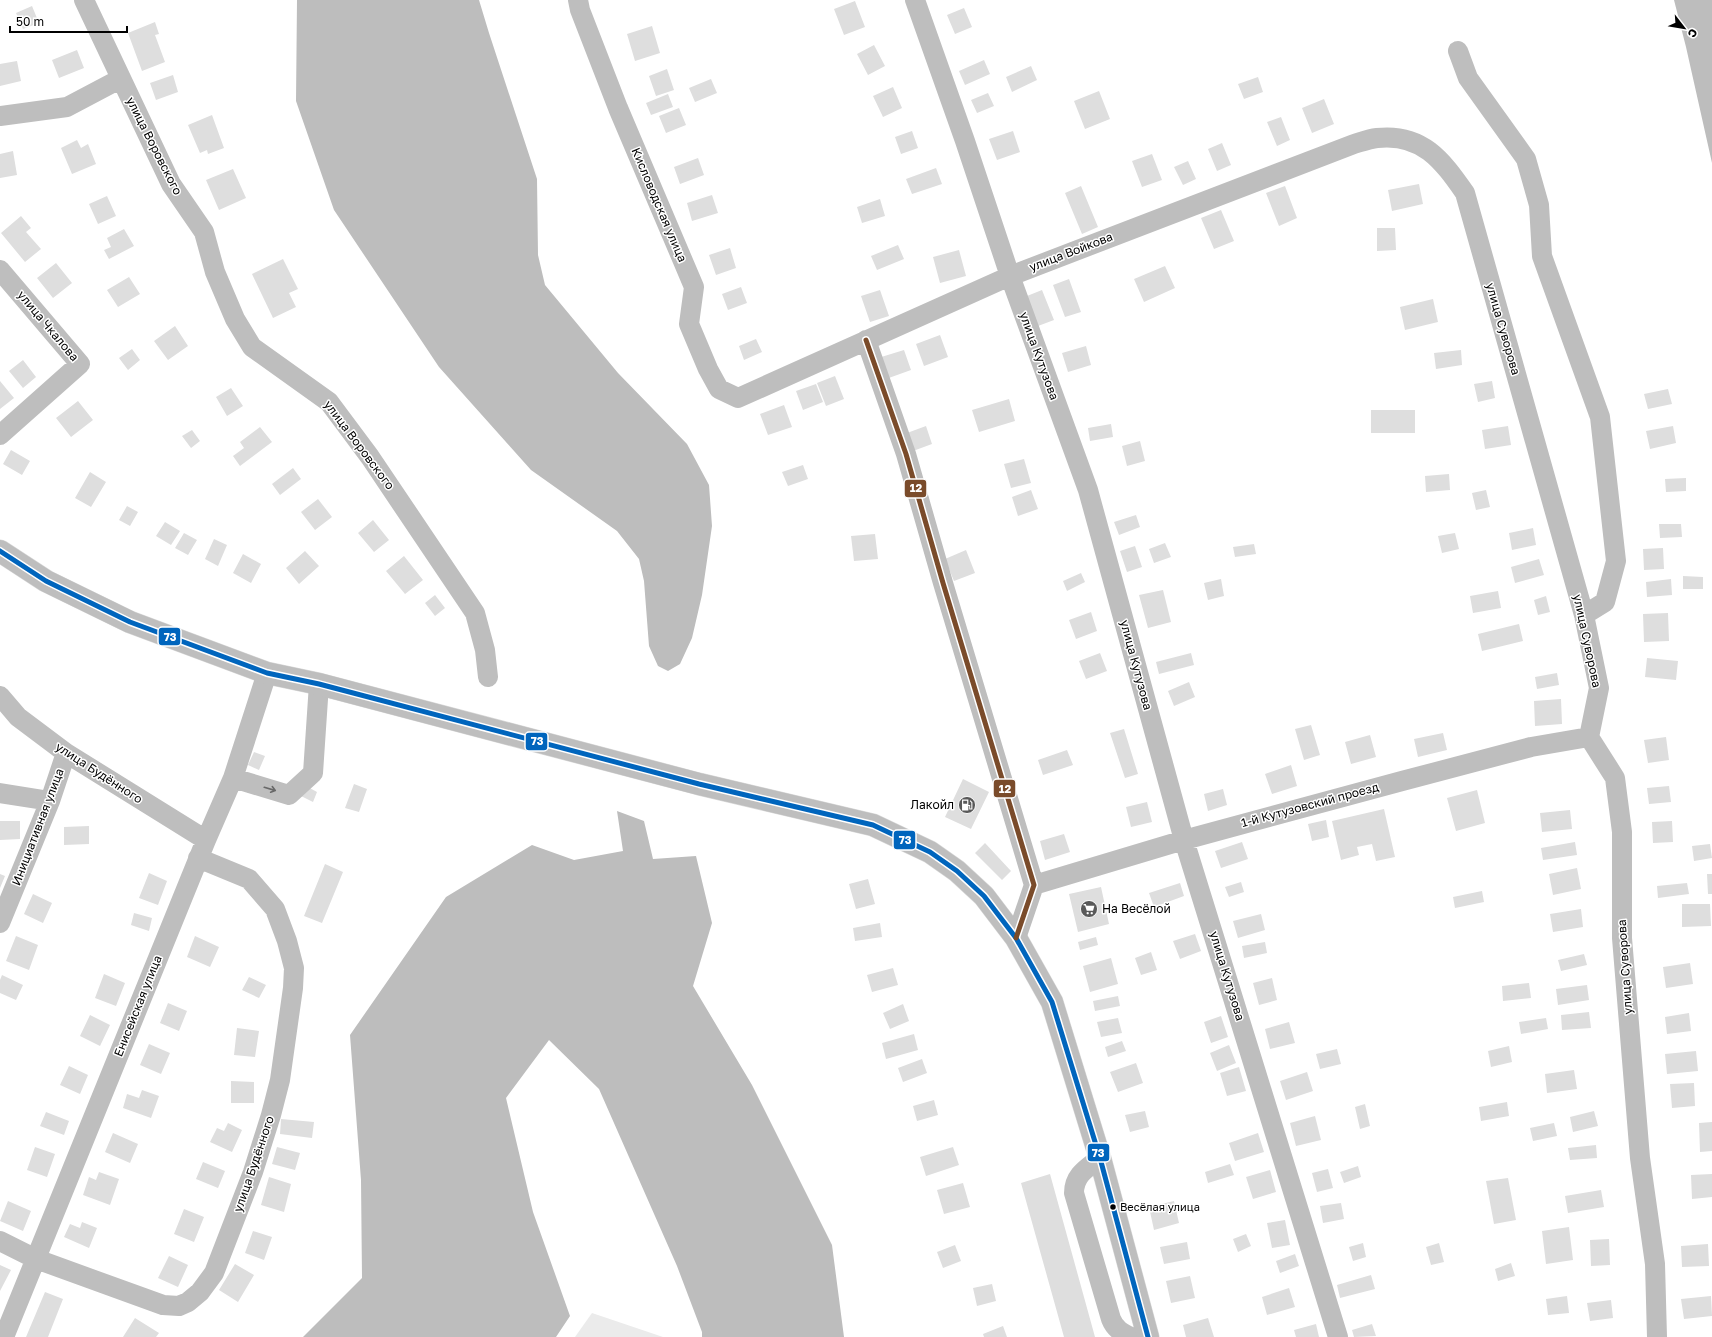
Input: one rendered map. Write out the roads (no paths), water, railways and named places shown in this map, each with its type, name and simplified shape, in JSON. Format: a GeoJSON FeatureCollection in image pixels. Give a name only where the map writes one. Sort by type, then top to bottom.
{"type":"FeatureCollection","features":[{"type":"Feature","properties":{"kind":"main road"},"geometry":{"type":"LineString","coordinates":[[0,551],[46,581],[130,622],[267,673],[319,684],[699,784],[873,825],[930,852],[957,871],[984,896],[1016,938],[1052,1002],[1100,1158],[1148,1337]]}},
{"type":"Feature","properties":{"kind":"street","name":"улица Воровского"},"geometry":{"type":"LineString","coordinates":[[84,0],[120,79],[171,184],[204,232],[215,272],[235,319],[252,347],[329,402],[370,457],[475,613],[485,650],[488,677]]}},
{"type":"Feature","properties":{"kind":"street","name":"Кисловодская улица"},"geometry":{"type":"LineString","coordinates":[[578,0],[580,10],[618,108],[694,287],[689,324],[708,370],[719,389],[738,398]]}},
{"type":"Feature","properties":{"kind":"street","name":"улица Кутузова"},"geometry":{"type":"LineString","coordinates":[[915,0],[966,141],[1010,276],[1088,490],[1184,840],[1338,1337]]}},
{"type":"Feature","properties":{"kind":"street"},"geometry":{"type":"LineString","coordinates":[[1458,51],[1468,78],[1526,159],[1539,205],[1542,256],[1600,417],[1616,561],[1605,602],[1584,615]]}},
{"type":"Feature","properties":{"kind":"street"},"geometry":{"type":"LineString","coordinates":[[0,116],[67,107],[120,79]]}},
{"type":"Feature","properties":{"kind":"street","name":"улица Войкова"},"geometry":{"type":"LineString","coordinates":[[738,398],[1010,276],[1354,144],[1376,138],[1394,137],[1413,141]]}},
{"type":"Feature","properties":{"kind":"street","name":"улица Суворова"},"geometry":{"type":"LineString","coordinates":[[1413,141],[1427,149],[1447,167],[1465,193],[1584,615],[1599,688],[1589,737],[1615,778],[1622,832],[1622,938],[1640,1158],[1655,1264],[1657,1337]]}},
{"type":"Feature","properties":{"kind":"street","name":"улица Чкалова"},"geometry":{"type":"LineString","coordinates":[[0,270],[80,364],[0,435]]}},
{"type":"Feature","properties":{"kind":"street"},"geometry":{"type":"LineString","coordinates":[[866,340],[906,454],[942,583],[1034,885],[1016,938]]}},
{"type":"Feature","properties":{"kind":"street","name":"Енисейская улица"},"geometry":{"type":"LineString","coordinates":[[4,1337],[198,858],[233,778],[267,673]]}},
{"type":"Feature","properties":{"kind":"street"},"geometry":{"type":"LineString","coordinates":[[233,778],[289,795],[313,773],[319,684]]}},
{"type":"Feature","properties":{"kind":"street","name":"улица Будённого"},"geometry":{"type":"LineString","coordinates":[[0,696],[18,717],[66,753],[206,840]]}},
{"type":"Feature","properties":{"kind":"street","name":"1-й Кутузовский проезд"},"geometry":{"type":"LineString","coordinates":[[1034,885],[1184,840],[1531,747],[1589,737]]}},
{"type":"Feature","properties":{"kind":"street","name":"Инициативная улица"},"geometry":{"type":"LineString","coordinates":[[0,923],[50,801],[66,753]]}},
{"type":"Feature","properties":{"kind":"street"},"geometry":{"type":"LineString","coordinates":[[0,793],[50,801]]}},
{"type":"Feature","properties":{"kind":"street","name":"улица Будённого"},"geometry":{"type":"LineString","coordinates":[[0,1241],[36,1259],[163,1305],[179,1306],[188,1302],[200,1292],[214,1273],[253,1172],[271,1115],[280,1080],[293,988],[294,968],[287,941],[275,909],[249,879],[198,858]]}},
{"type":"Feature","properties":{"kind":"street"},"geometry":{"type":"LineString","coordinates":[[1100,1158],[1081,1173],[1076,1181],[1074,1194],[1111,1319],[1115,1328],[1132,1337]]}},
{"type":"Feature","properties":{"kind":"place","name":"Лакойл"},"geometry":{"type":"Point","coordinates":[967,805]}},
{"type":"Feature","properties":{"kind":"place","name":"На Весёлой"},"geometry":{"type":"Point","coordinates":[1089,909]}},
{"type":"Feature","properties":{"kind":"place","name":"Весёлая улица"},"geometry":{"type":"Point","coordinates":[1113,1207]}}]}
